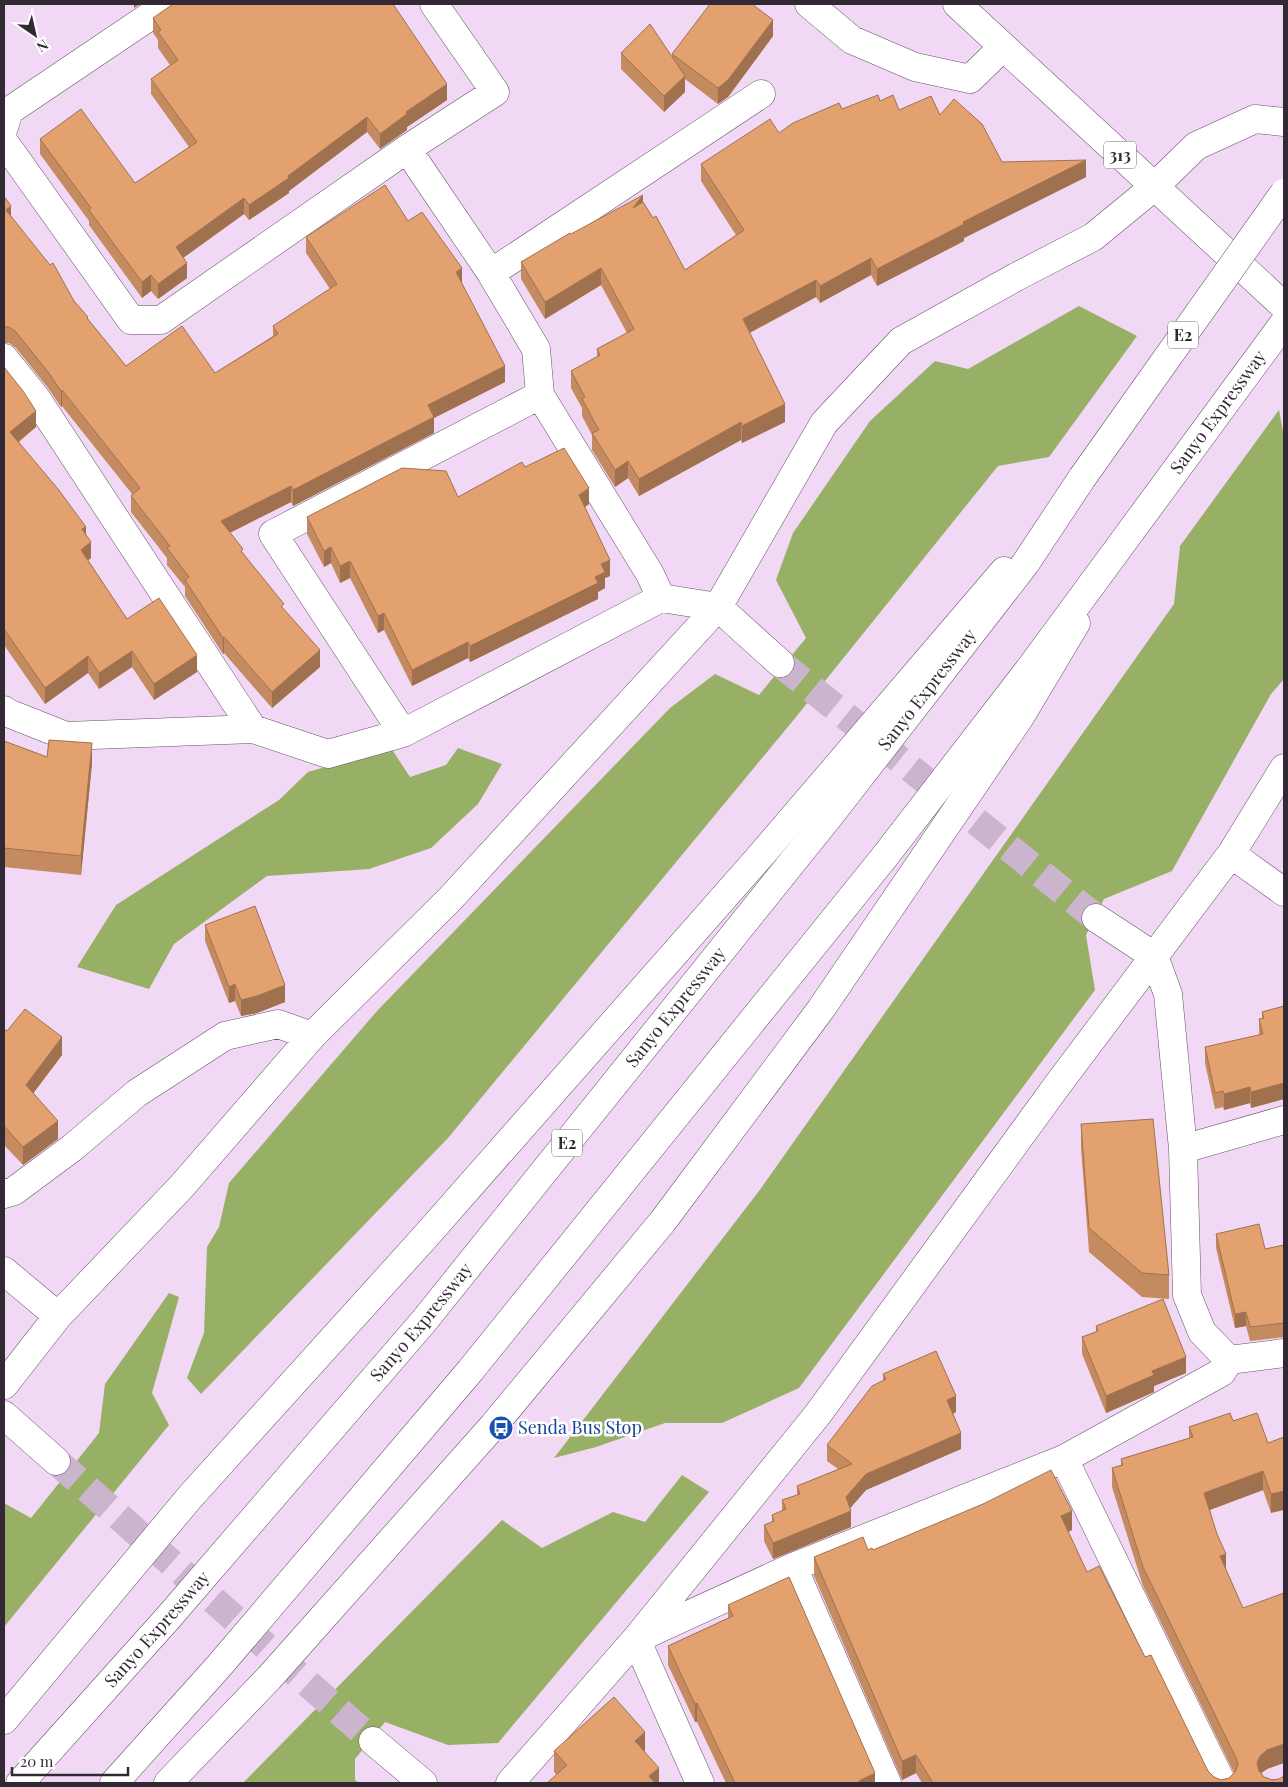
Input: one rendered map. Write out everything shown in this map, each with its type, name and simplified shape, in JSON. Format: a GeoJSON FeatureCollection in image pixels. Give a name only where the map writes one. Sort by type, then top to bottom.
{"type":"FeatureCollection","features":[{"type":"Feature","properties":{"kind":"main road"},"geometry":{"type":"LineString","coordinates":[[4,127],[9,111],[168,4]]}},
{"type":"Feature","properties":{"kind":"main road"},"geometry":{"type":"LineString","coordinates":[[4,142],[131,320],[161,320],[406,149],[495,92],[434,4]]}},
{"type":"Feature","properties":{"kind":"main road"},"geometry":{"type":"LineString","coordinates":[[809,4],[852,40],[915,67],[970,79],[1003,47]]}},
{"type":"Feature","properties":{"kind":"main road","name":"313"},"geometry":{"type":"LineString","coordinates":[[957,4],[1284,306]]}},
{"type":"Feature","properties":{"kind":"main road"},"geometry":{"type":"LineString","coordinates":[[491,273],[761,94]]}},
{"type":"Feature","properties":{"kind":"main road"},"geometry":{"type":"LineString","coordinates":[[4,1385],[58,1316],[182,1186],[312,1036],[450,899],[718,607],[824,423],[901,341],[1016,277],[1093,237],[1154,186],[1196,146],[1256,119],[1284,122]]}},
{"type":"Feature","properties":{"kind":"main road"},"geometry":{"type":"LineString","coordinates":[[406,149],[491,273],[536,349],[540,395],[650,574],[660,598]]}},
{"type":"Feature","properties":{"kind":"main road","name":"Sanyo Expressway"},"geometry":{"type":"LineString","coordinates":[[20,1783],[168,1618],[430,1314],[837,806],[1024,564],[1082,478],[1284,193]]}},
{"type":"Feature","properties":{"kind":"main road","name":"Sanyo Expressway"},"geometry":{"type":"LineString","coordinates":[[114,1783],[219,1666],[470,1371],[886,855],[1031,666],[1284,323]]}},
{"type":"Feature","properties":{"kind":"main road"},"geometry":{"type":"LineString","coordinates":[[4,358],[36,398],[253,729]]}},
{"type":"Feature","properties":{"kind":"main road"},"geometry":{"type":"LineString","coordinates":[[403,733],[273,534],[540,395]]}},
{"type":"Feature","properties":{"kind":"main road"},"geometry":{"type":"LineString","coordinates":[[4,1720],[190,1497],[425,1237],[763,853],[1082,478]]}},
{"type":"Feature","properties":{"kind":"main road"},"geometry":{"type":"LineString","coordinates":[[168,1783],[269,1678],[487,1433],[663,1221],[821,1009],[1014,726],[1128,535]]}},
{"type":"Feature","properties":{"kind":"main road"},"geometry":{"type":"LineString","coordinates":[[4,710],[66,736],[253,729],[328,754],[403,733],[660,598],[718,607],[780,663]]}},
{"type":"Feature","properties":{"kind":"main road"},"geometry":{"type":"LineString","coordinates":[[510,1783],[636,1639],[818,1414],[1056,1087],[1231,854],[1284,768]]}},
{"type":"Feature","properties":{"kind":"main road"},"geometry":{"type":"LineString","coordinates":[[1231,854],[1284,892]]}},
{"type":"Feature","properties":{"kind":"main road"},"geometry":{"type":"LineString","coordinates":[[1096,918],[1154,956],[1168,994],[1183,1149],[1187,1295],[1202,1332],[1230,1360]]}},
{"type":"Feature","properties":{"kind":"main road"},"geometry":{"type":"LineString","coordinates":[[4,1194],[14,1191],[72,1148],[137,1093],[225,1036],[278,1024],[312,1036]]}},
{"type":"Feature","properties":{"kind":"main road"},"geometry":{"type":"LineString","coordinates":[[1183,1149],[1284,1120]]}},
{"type":"Feature","properties":{"kind":"main road"},"geometry":{"type":"LineString","coordinates":[[4,1271],[58,1316]]}},
{"type":"Feature","properties":{"kind":"main road"},"geometry":{"type":"LineString","coordinates":[[636,1639],[793,1568],[1064,1459],[1222,1372],[1230,1360],[1284,1353]]}},
{"type":"Feature","properties":{"kind":"main road"},"geometry":{"type":"LineString","coordinates":[[4,1415],[56,1461]]}},
{"type":"Feature","properties":{"kind":"main road"},"geometry":{"type":"LineString","coordinates":[[1064,1459],[1222,1783]]}},
{"type":"Feature","properties":{"kind":"main road"},"geometry":{"type":"LineString","coordinates":[[793,1568],[887,1783]]}},
{"type":"Feature","properties":{"kind":"main road"},"geometry":{"type":"LineString","coordinates":[[636,1639],[700,1783]]}},
{"type":"Feature","properties":{"kind":"main road"},"geometry":{"type":"LineString","coordinates":[[373,1741],[423,1783]]}},
{"type":"Feature","properties":{"kind":"green space"},"geometry":{"type":"Polygon","coordinates":[[[1079,306],[1137,336],[1049,457],[998,466],[796,717],[448,1138],[201,1394],[187,1378],[204,1333],[207,1247],[219,1227],[229,1183],[377,1011],[670,708],[715,674],[759,695],[806,638],[776,580],[793,533],[870,421],[935,361],[968,369],[1079,306]]]}},
{"type":"Feature","properties":{"kind":"green space"},"geometry":{"type":"Polygon","coordinates":[[[1279,410],[1284,437],[1284,679],[1271,694],[1172,871],[1104,899],[1086,935],[1095,990],[799,1388],[722,1423],[665,1423],[596,1447],[554,1458],[759,1191],[1174,604],[1180,546],[1279,410]]]}},
{"type":"Feature","properties":{"kind":"green space"},"geometry":{"type":"Polygon","coordinates":[[[391,748],[410,777],[446,765],[458,748],[502,764],[478,804],[431,848],[369,869],[267,876],[174,944],[149,989],[77,967],[116,905],[279,800],[308,772],[391,748]]]}},
{"type":"Feature","properties":{"kind":"green space"},"geometry":{"type":"Polygon","coordinates":[[[169,1293],[179,1297],[152,1393],[169,1425],[4,1627],[4,1503],[31,1518],[99,1433],[105,1384],[169,1293]]]}},
{"type":"Feature","properties":{"kind":"green space"},"geometry":{"type":"Polygon","coordinates":[[[682,1475],[709,1492],[498,1743],[448,1745],[385,1722],[355,1759],[355,1780],[359,1783],[243,1783],[502,1520],[542,1548],[613,1512],[645,1522],[682,1475]]]}},
{"type":"Feature","properties":{"kind":"building"},"geometry":{"type":"Polygon","coordinates":[[[173,4],[393,4],[447,84],[406,112],[407,114],[380,134],[367,117],[288,176],[289,178],[249,205],[244,198],[176,247],[187,263],[158,284],[151,275],[142,282],[40,139],[81,109],[135,183],[197,142],[151,79],[178,60],[158,32],[161,30],[153,18],[173,4]]]}},
{"type":"Feature","properties":{"kind":"building"},"geometry":{"type":"Polygon","coordinates":[[[710,4],[752,4],[773,20],[728,80],[718,88],[672,54],[710,4]]]}},
{"type":"Feature","properties":{"kind":"building"},"geometry":{"type":"Polygon","coordinates":[[[650,24],[685,76],[664,96],[621,53],[650,24]]]}},
{"type":"Feature","properties":{"kind":"building"},"geometry":{"type":"Polygon","coordinates":[[[878,95],[880,101],[893,95],[899,110],[931,96],[940,115],[954,99],[982,124],[1002,162],[1086,160],[963,222],[964,224],[877,269],[871,258],[820,286],[816,280],[743,319],[785,404],[742,426],[741,422],[639,479],[628,461],[615,470],[592,433],[599,430],[582,399],[585,397],[571,371],[600,355],[597,349],[634,329],[601,268],[545,302],[521,262],[570,233],[643,195],[633,208],[643,202],[653,218],[656,216],[685,270],[744,230],[701,164],[770,119],[779,133],[793,123],[839,103],[842,109],[878,95]]]}},
{"type":"Feature","properties":{"kind":"building"},"geometry":{"type":"Polygon","coordinates":[[[385,185],[408,221],[422,212],[462,268],[456,272],[505,366],[428,405],[434,417],[293,490],[291,486],[221,521],[243,549],[241,551],[284,604],[281,606],[320,650],[272,692],[223,638],[185,580],[189,577],[167,548],[170,546],[131,496],[140,488],[16,332],[9,327],[4,327],[4,196],[11,206],[6,210],[50,265],[53,263],[74,301],[126,366],[182,326],[215,373],[278,334],[273,326],[337,284],[306,237],[385,185]]]}},
{"type":"Feature","properties":{"kind":"building"},"geometry":{"type":"Polygon","coordinates":[[[4,367],[36,411],[10,432],[58,489],[86,527],[82,529],[91,542],[81,550],[127,619],[159,598],[197,655],[154,684],[132,651],[99,673],[88,656],[45,688],[4,629],[4,367]]]}},
{"type":"Feature","properties":{"kind":"building"},"geometry":{"type":"Polygon","coordinates":[[[564,448],[589,488],[579,495],[610,560],[601,564],[605,572],[595,577],[598,583],[470,646],[468,642],[412,670],[384,613],[378,616],[350,561],[340,566],[331,547],[324,551],[307,517],[402,468],[446,471],[458,497],[522,462],[525,467],[564,448]]]}},
{"type":"Feature","properties":{"kind":"building"},"geometry":{"type":"Polygon","coordinates":[[[49,740],[92,743],[81,856],[4,848],[4,741],[47,757],[49,740]]]}},
{"type":"Feature","properties":{"kind":"building"},"geometry":{"type":"Polygon","coordinates":[[[255,906],[285,985],[241,1000],[235,984],[229,987],[205,925],[255,906]]]}},
{"type":"Feature","properties":{"kind":"building"},"geometry":{"type":"Polygon","coordinates":[[[1284,1006],[1284,1083],[1251,1092],[1250,1087],[1224,1094],[1223,1091],[1215,1093],[1205,1047],[1263,1034],[1259,1019],[1264,1018],[1262,1012],[1284,1006]]]}},
{"type":"Feature","properties":{"kind":"building"},"geometry":{"type":"Polygon","coordinates":[[[25,1009],[62,1037],[26,1085],[58,1121],[23,1147],[4,1126],[4,1029],[7,1031],[25,1009]]]}},
{"type":"Feature","properties":{"kind":"building"},"geometry":{"type":"Polygon","coordinates":[[[1153,1119],[1169,1275],[1142,1273],[1089,1228],[1081,1124],[1153,1119]]]}},
{"type":"Feature","properties":{"kind":"building"},"geometry":{"type":"Polygon","coordinates":[[[1259,1224],[1265,1249],[1284,1245],[1284,1323],[1250,1327],[1246,1312],[1235,1314],[1216,1234],[1259,1224]]]}},
{"type":"Feature","properties":{"kind":"building"},"geometry":{"type":"Polygon","coordinates":[[[1163,1299],[1186,1357],[1152,1371],[1154,1375],[1106,1396],[1082,1337],[1098,1331],[1096,1326],[1163,1299]]]}},
{"type":"Feature","properties":{"kind":"building"},"geometry":{"type":"Polygon","coordinates":[[[936,1351],[956,1396],[947,1400],[961,1433],[866,1474],[846,1497],[851,1511],[773,1543],[764,1525],[774,1521],[772,1515],[786,1509],[782,1500],[800,1494],[797,1486],[852,1464],[827,1445],[872,1386],[886,1379],[883,1374],[936,1351]]]}},
{"type":"Feature","properties":{"kind":"building"},"geometry":{"type":"Polygon","coordinates":[[[1230,1413],[1233,1421],[1257,1413],[1268,1443],[1284,1437],[1284,1491],[1271,1494],[1263,1471],[1204,1493],[1217,1534],[1226,1554],[1220,1556],[1243,1608],[1284,1593],[1284,1744],[1267,1750],[1260,1756],[1257,1763],[1259,1771],[1264,1777],[1272,1780],[1284,1776],[1284,1783],[933,1783],[916,1755],[902,1761],[814,1557],[863,1537],[868,1550],[872,1548],[873,1550],[983,1504],[1051,1470],[1072,1511],[1061,1516],[1087,1572],[1099,1566],[1145,1657],[1151,1655],[1208,1771],[1214,1777],[1221,1780],[1229,1778],[1235,1772],[1238,1765],[1236,1758],[1143,1567],[1112,1468],[1123,1465],[1121,1459],[1193,1437],[1189,1427],[1230,1413]]]}},
{"type":"Feature","properties":{"kind":"building"},"geometry":{"type":"Polygon","coordinates":[[[789,1577],[875,1773],[859,1781],[860,1783],[735,1783],[668,1646],[733,1616],[728,1605],[789,1577]]]}},
{"type":"Feature","properties":{"kind":"building"},"geometry":{"type":"Polygon","coordinates":[[[614,1697],[645,1732],[635,1741],[659,1768],[649,1776],[655,1783],[547,1783],[567,1765],[554,1751],[614,1697]]]}},
{"type":"Feature","properties":{"kind":"tunnel"},"geometry":{"type":"LineString","coordinates":[[780,663],[1096,918]]}},
{"type":"Feature","properties":{"kind":"tunnel"},"geometry":{"type":"LineString","coordinates":[[56,1461],[373,1741]]}},
{"type":"Feature","properties":{"kind":"place","name":"Senda Bus Stop"},"geometry":{"type":"Point","coordinates":[501,1428]}}]}
